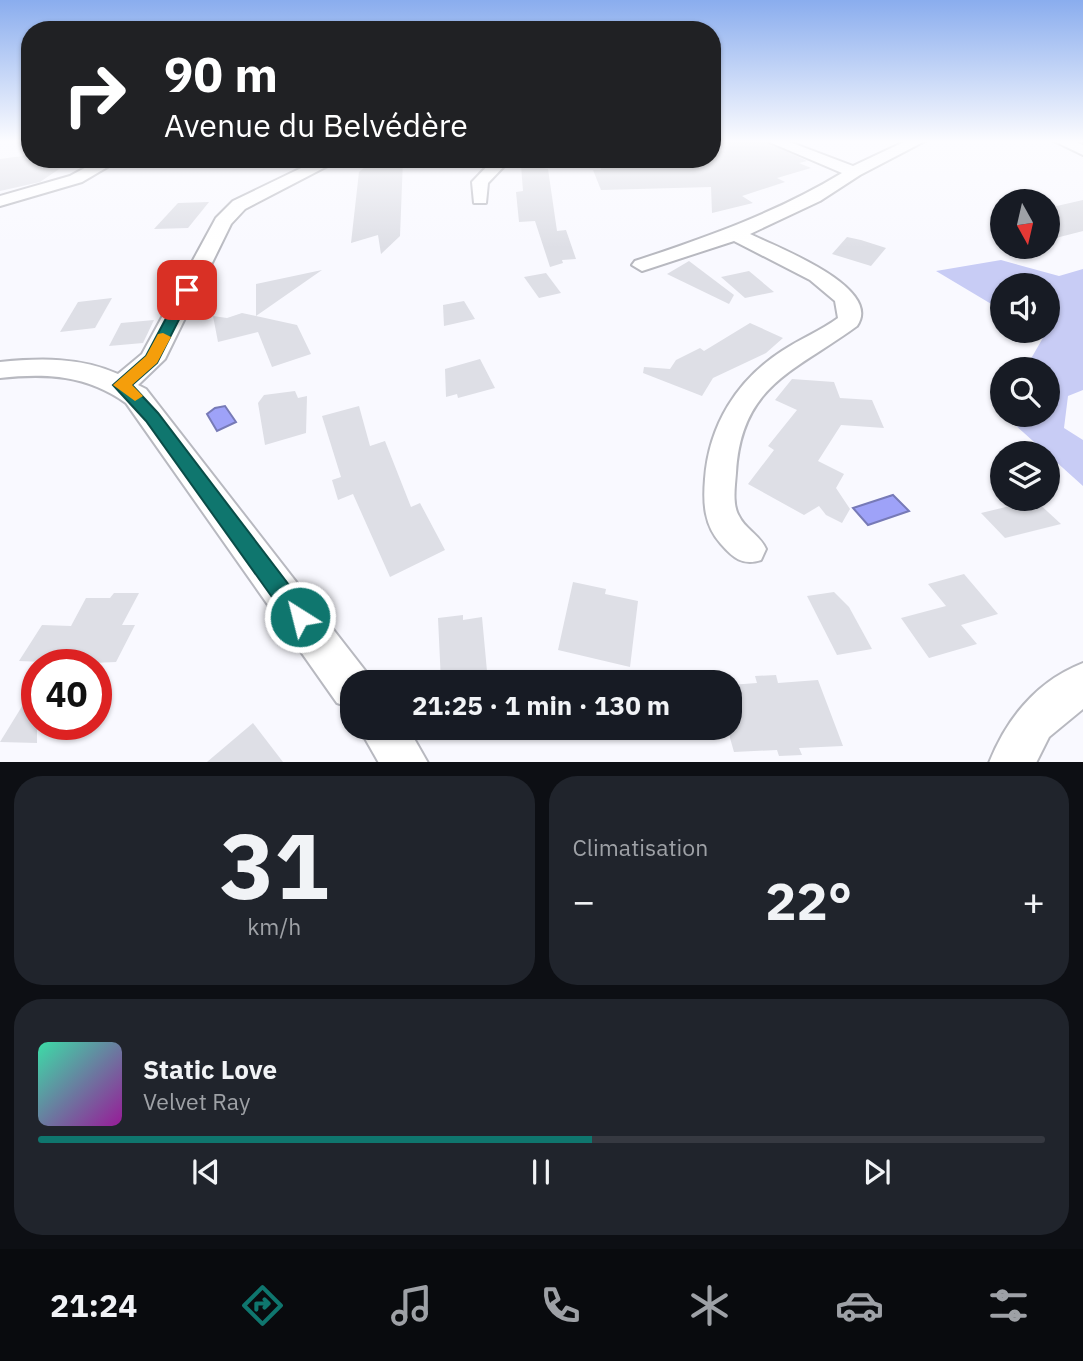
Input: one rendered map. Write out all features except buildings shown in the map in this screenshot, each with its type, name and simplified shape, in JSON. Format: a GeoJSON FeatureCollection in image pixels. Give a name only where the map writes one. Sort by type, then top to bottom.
{"type":"FeatureCollection","features":[{"type":"Feature","properties":{"kind":"street"},"geometry":{"type":"LineString","coordinates":[[0,201],[64,183],[77,177]]}},
{"type":"Feature","properties":{"kind":"street"},"geometry":{"type":"LineString","coordinates":[[121,385],[152,359],[223,222],[239,205],[287,177]]}},
{"type":"Feature","properties":{"kind":"street"},"geometry":{"type":"LineString","coordinates":[[480,199],[480,182],[485,177]]}},
{"type":"Feature","properties":{"kind":"street"},"geometry":{"type":"LineString","coordinates":[[642,265],[735,234],[814,197],[847,177]]}},
{"type":"Feature","properties":{"kind":"street"},"geometry":{"type":"LineString","coordinates":[[735,234],[821,279],[839,291],[850,307],[849,321],[780,363],[743,399],[721,454],[718,511],[728,532],[749,549]]}},
{"type":"Feature","properties":{"kind":"street"},"geometry":{"type":"LineString","coordinates":[[0,370],[51,366],[77,369],[121,385],[136,396],[340,672]]}},
{"type":"Feature","properties":{"kind":"street"},"geometry":{"type":"LineString","coordinates":[[1011,762],[1034,722],[1083,683]]}},
{"type":"Feature","properties":{"kind":"street"},"geometry":{"type":"LineString","coordinates":[[390,740],[406,762]]}},
{"type":"Feature","properties":{"kind":"shaded area"},"geometry":{"type":"Polygon","coordinates":[[[1001,260],[1048,273],[990,273],[990,303],[936,271],[1001,260]]]}},
{"type":"Feature","properties":{"kind":"shaded area"},"geometry":{"type":"Polygon","coordinates":[[[1083,269],[1083,390],[1068,396],[1064,428],[1083,440],[1083,486],[1060,465],[1060,441],[1033,441],[1017,427],[1060,427],[1060,357],[1032,357],[1040,343],[1060,343],[1060,276],[1083,269]]]}},
{"type":"Feature","properties":{"kind":"water"},"geometry":{"type":"Polygon","coordinates":[[[225,406],[236,422],[217,431],[207,414],[215,408],[225,406]]]}},
{"type":"Feature","properties":{"kind":"water"},"geometry":{"type":"Polygon","coordinates":[[[893,495],[909,511],[868,525],[853,508],[893,495]]]}},
{"type":"Feature","properties":{"kind":"slow traffic"},"geometry":{"type":"LineString","coordinates":[[135,396],[121,385],[152,359],[163,337]]}},
{"type":"Feature","properties":{"kind":"route"},"geometry":{"type":"LineString","coordinates":[[187,290],[152,359],[121,385],[136,396],[300,617]]}}]}
